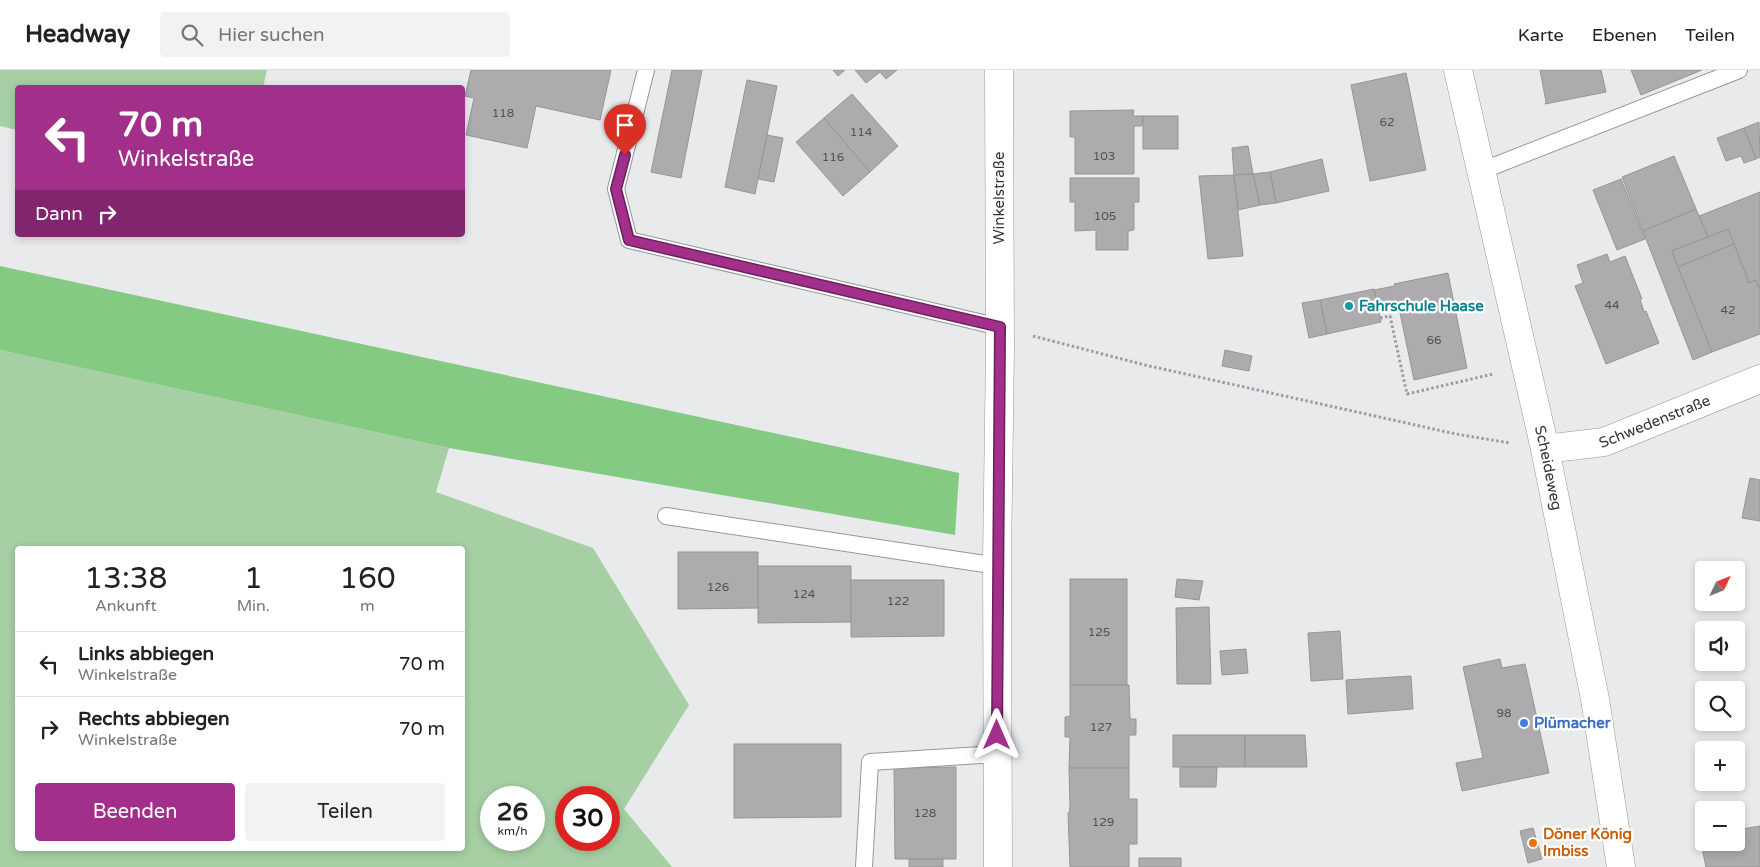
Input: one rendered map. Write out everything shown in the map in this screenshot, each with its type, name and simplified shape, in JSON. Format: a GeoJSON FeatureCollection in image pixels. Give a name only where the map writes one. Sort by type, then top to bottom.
{"type":"FeatureCollection","features":[{"type":"Feature","properties":{"kind":"street","name":"Winkelstraße"},"geometry":{"type":"LineString","coordinates":[[998,867],[999,70]]}},
{"type":"Feature","properties":{"kind":"street","name":"Scheideweg"},"geometry":{"type":"LineString","coordinates":[[1458,70],[1545,448],[1595,700],[1621,867]]}},
{"type":"Feature","properties":{"kind":"street","name":"Schwedenstraße"},"geometry":{"type":"LineString","coordinates":[[1545,448],[1604,442],[1760,379]]}},
{"type":"Feature","properties":{"kind":"lane"},"geometry":{"type":"LineString","coordinates":[[646,70],[616,189],[629,240],[1000,339]]}},
{"type":"Feature","properties":{"kind":"lane"},"geometry":{"type":"LineString","coordinates":[[1481,171],[1738,70]]}},
{"type":"Feature","properties":{"kind":"lane"},"geometry":{"type":"LineString","coordinates":[[666,516],[998,566]]}},
{"type":"Feature","properties":{"kind":"lane"},"geometry":{"type":"LineString","coordinates":[[864,867],[870,762],[997,754]]}},
{"type":"Feature","properties":{"kind":"path"},"geometry":{"type":"LineString","coordinates":[[1380,318],[1390,316],[1407,394],[1526,367]]}},
{"type":"Feature","properties":{"kind":"path"},"geometry":{"type":"LineString","coordinates":[[1000,339],[1145,365],[1456,434],[1545,448]]}},
{"type":"Feature","properties":{"kind":"green space"},"geometry":{"type":"Polygon","coordinates":[[[0,70],[267,70],[263,85],[15,85],[15,130],[0,126],[0,70]]]}},
{"type":"Feature","properties":{"kind":"green space"},"geometry":{"type":"Polygon","coordinates":[[[0,266],[959,473],[955,535],[449,448],[0,350],[0,266]]]}},
{"type":"Feature","properties":{"kind":"green space"},"geometry":{"type":"Polygon","coordinates":[[[0,350],[449,448],[436,492],[593,548],[689,705],[624,809],[672,867],[0,867],[0,350]]]}},
{"type":"Feature","properties":{"kind":"building"},"geometry":{"type":"Polygon","coordinates":[[[471,70],[611,70],[600,120],[536,106],[527,148],[466,135],[474,98],[465,96],[471,70]]]}},
{"type":"Feature","properties":{"kind":"building"},"geometry":{"type":"Polygon","coordinates":[[[672,70],[702,70],[681,178],[651,172],[672,70]]]}},
{"type":"Feature","properties":{"kind":"building"},"geometry":{"type":"Polygon","coordinates":[[[833,70],[845,70],[838,76],[833,70]]]}},
{"type":"Feature","properties":{"kind":"building"},"geometry":{"type":"Polygon","coordinates":[[[855,70],[878,70],[880,72],[866,83],[855,70]]]}},
{"type":"Feature","properties":{"kind":"building"},"geometry":{"type":"Polygon","coordinates":[[[878,70],[897,70],[886,79],[878,70]]]}},
{"type":"Feature","properties":{"kind":"building"},"geometry":{"type":"Polygon","coordinates":[[[1540,70],[1601,70],[1606,92],[1545,104],[1540,70]]]}},
{"type":"Feature","properties":{"kind":"building"},"geometry":{"type":"Polygon","coordinates":[[[1631,70],[1702,70],[1641,95],[1631,70]]]}},
{"type":"Feature","properties":{"kind":"building"},"geometry":{"type":"Polygon","coordinates":[[[1406,73],[1426,170],[1370,181],[1351,85],[1406,73]]]}},
{"type":"Feature","properties":{"kind":"building"},"geometry":{"type":"Polygon","coordinates":[[[747,80],[777,86],[755,194],[725,187],[747,80]]]}},
{"type":"Feature","properties":{"kind":"building"},"geometry":{"type":"Polygon","coordinates":[[[852,94],[898,146],[870,172],[824,118],[852,94]]]}},
{"type":"Feature","properties":{"kind":"building"},"geometry":{"type":"Polygon","coordinates":[[[1134,110],[1133,116],[1143,116],[1142,126],[1134,126],[1134,174],[1075,174],[1075,137],[1070,137],[1070,111],[1134,110]]]}},
{"type":"Feature","properties":{"kind":"building"},"geometry":{"type":"Polygon","coordinates":[[[1143,116],[1178,116],[1178,149],[1143,149],[1143,116]]]}},
{"type":"Feature","properties":{"kind":"building"},"geometry":{"type":"Polygon","coordinates":[[[824,118],[870,172],[843,196],[796,142],[824,118]]]}},
{"type":"Feature","properties":{"kind":"building"},"geometry":{"type":"Polygon","coordinates":[[[1759,122],[1760,157],[1756,159],[1744,128],[1759,122]]]}},
{"type":"Feature","properties":{"kind":"building"},"geometry":{"type":"Polygon","coordinates":[[[1744,128],[1756,159],[1744,163],[1741,156],[1726,161],[1717,138],[1744,128]]]}},
{"type":"Feature","properties":{"kind":"building"},"geometry":{"type":"Polygon","coordinates":[[[767,135],[783,138],[774,182],[758,179],[767,135]]]}},
{"type":"Feature","properties":{"kind":"building"},"geometry":{"type":"Polygon","coordinates":[[[1248,146],[1253,174],[1234,175],[1232,148],[1248,146]]]}},
{"type":"Feature","properties":{"kind":"building"},"geometry":{"type":"Polygon","coordinates":[[[1674,156],[1696,209],[1643,231],[1622,177],[1674,156]]]}},
{"type":"Feature","properties":{"kind":"building"},"geometry":{"type":"Polygon","coordinates":[[[1322,159],[1329,191],[1276,203],[1270,172],[1322,159]]]}},
{"type":"Feature","properties":{"kind":"building"},"geometry":{"type":"Polygon","coordinates":[[[1270,172],[1276,203],[1260,205],[1253,174],[1270,172]]]}},
{"type":"Feature","properties":{"kind":"building"},"geometry":{"type":"Polygon","coordinates":[[[1253,174],[1260,205],[1238,210],[1234,175],[1253,174]]]}},
{"type":"Feature","properties":{"kind":"building"},"geometry":{"type":"Polygon","coordinates":[[[1234,175],[1243,256],[1208,259],[1199,176],[1234,175]]]}},
{"type":"Feature","properties":{"kind":"building"},"geometry":{"type":"Polygon","coordinates":[[[1070,178],[1139,178],[1139,202],[1134,202],[1134,230],[1128,231],[1128,250],[1096,250],[1096,230],[1075,231],[1075,202],[1070,202],[1070,178]]]}},
{"type":"Feature","properties":{"kind":"building"},"geometry":{"type":"Polygon","coordinates":[[[1621,179],[1645,239],[1617,250],[1593,190],[1621,179]]]}},
{"type":"Feature","properties":{"kind":"building"},"geometry":{"type":"Polygon","coordinates":[[[1760,192],[1760,286],[1758,287],[1756,280],[1749,283],[1728,229],[1708,237],[1699,216],[1760,192]]]}},
{"type":"Feature","properties":{"kind":"building"},"geometry":{"type":"Polygon","coordinates":[[[1696,209],[1708,237],[1672,251],[1712,352],[1693,360],[1643,231],[1696,209]]]}},
{"type":"Feature","properties":{"kind":"building"},"geometry":{"type":"Polygon","coordinates":[[[1728,229],[1734,244],[1678,267],[1672,251],[1728,229]]]}},
{"type":"Feature","properties":{"kind":"building"},"geometry":{"type":"Polygon","coordinates":[[[1734,244],[1749,283],[1756,280],[1758,287],[1760,286],[1760,334],[1712,352],[1678,267],[1734,244]]]}},
{"type":"Feature","properties":{"kind":"building"},"geometry":{"type":"Polygon","coordinates":[[[1607,254],[1610,262],[1625,256],[1642,299],[1640,299],[1644,312],[1646,311],[1659,343],[1606,364],[1575,286],[1583,283],[1577,265],[1607,254]]]}},
{"type":"Feature","properties":{"kind":"building"},"geometry":{"type":"Polygon","coordinates":[[[1448,273],[1467,368],[1414,380],[1399,308],[1379,312],[1374,290],[1448,273]]]}},
{"type":"Feature","properties":{"kind":"building","name":"Fahrschule Haase"},"geometry":{"type":"Polygon","coordinates":[[[1374,289],[1381,322],[1327,334],[1320,300],[1374,289]]]}},
{"type":"Feature","properties":{"kind":"building"},"geometry":{"type":"Polygon","coordinates":[[[1320,300],[1327,334],[1309,338],[1302,303],[1320,300]]]}},
{"type":"Feature","properties":{"kind":"building"},"geometry":{"type":"Polygon","coordinates":[[[1225,350],[1252,356],[1249,371],[1222,366],[1225,350]]]}},
{"type":"Feature","properties":{"kind":"building"},"geometry":{"type":"Polygon","coordinates":[[[1750,478],[1760,480],[1760,521],[1742,518],[1750,478]]]}},
{"type":"Feature","properties":{"kind":"building"},"geometry":{"type":"Polygon","coordinates":[[[678,552],[758,552],[758,608],[678,609],[678,552]]]}},
{"type":"Feature","properties":{"kind":"building"},"geometry":{"type":"Polygon","coordinates":[[[758,566],[851,566],[851,622],[758,623],[758,566]]]}},
{"type":"Feature","properties":{"kind":"building"},"geometry":{"type":"Polygon","coordinates":[[[1070,579],[1127,579],[1127,685],[1070,685],[1070,579]]]}},
{"type":"Feature","properties":{"kind":"building"},"geometry":{"type":"Polygon","coordinates":[[[1177,579],[1203,581],[1199,600],[1175,597],[1177,579]]]}},
{"type":"Feature","properties":{"kind":"building"},"geometry":{"type":"Polygon","coordinates":[[[851,580],[944,580],[944,636],[851,637],[851,580]]]}},
{"type":"Feature","properties":{"kind":"building"},"geometry":{"type":"Polygon","coordinates":[[[1209,607],[1211,684],[1177,684],[1176,608],[1209,607]]]}},
{"type":"Feature","properties":{"kind":"building"},"geometry":{"type":"Polygon","coordinates":[[[1340,631],[1343,679],[1311,681],[1308,633],[1340,631]]]}},
{"type":"Feature","properties":{"kind":"building"},"geometry":{"type":"Polygon","coordinates":[[[1246,649],[1248,673],[1222,675],[1220,651],[1246,649]]]}},
{"type":"Feature","properties":{"kind":"building"},"geometry":{"type":"Polygon","coordinates":[[[1500,659],[1502,668],[1525,664],[1549,773],[1462,791],[1456,763],[1483,758],[1463,667],[1500,659]]]}},
{"type":"Feature","properties":{"kind":"building"},"geometry":{"type":"Polygon","coordinates":[[[1411,676],[1413,709],[1348,714],[1346,680],[1411,676]]]}},
{"type":"Feature","properties":{"kind":"building"},"geometry":{"type":"Polygon","coordinates":[[[1070,685],[1129,685],[1130,719],[1136,719],[1136,735],[1129,735],[1129,768],[1069,768],[1070,737],[1065,737],[1065,717],[1070,716],[1070,685]]]}},
{"type":"Feature","properties":{"kind":"building"},"geometry":{"type":"Polygon","coordinates":[[[1173,735],[1245,735],[1245,767],[1173,767],[1173,735]]]}},
{"type":"Feature","properties":{"kind":"building"},"geometry":{"type":"Polygon","coordinates":[[[1245,735],[1305,735],[1307,767],[1245,767],[1245,735]]]}},
{"type":"Feature","properties":{"kind":"building"},"geometry":{"type":"Polygon","coordinates":[[[734,744],[841,744],[841,817],[734,818],[734,744]]]}},
{"type":"Feature","properties":{"kind":"building"},"geometry":{"type":"Polygon","coordinates":[[[956,767],[956,859],[895,859],[894,768],[956,767]]]}},
{"type":"Feature","properties":{"kind":"building"},"geometry":{"type":"Polygon","coordinates":[[[1180,767],[1217,767],[1216,787],[1180,787],[1180,767]]]}},
{"type":"Feature","properties":{"kind":"building"},"geometry":{"type":"Polygon","coordinates":[[[1069,768],[1129,768],[1129,799],[1137,799],[1137,844],[1129,844],[1129,867],[1070,867],[1069,768]]]}},
{"type":"Feature","properties":{"kind":"building"},"geometry":{"type":"Polygon","coordinates":[[[1760,826],[1760,867],[1706,867],[1703,851],[1745,851],[1745,828],[1760,826]]]}},
{"type":"Feature","properties":{"kind":"building"},"geometry":{"type":"Polygon","coordinates":[[[1533,828],[1542,859],[1528,863],[1520,831],[1533,828]]]}},
{"type":"Feature","properties":{"kind":"building"},"geometry":{"type":"Polygon","coordinates":[[[1139,858],[1181,858],[1181,867],[1139,867],[1139,858]]]}},
{"type":"Feature","properties":{"kind":"building"},"geometry":{"type":"Polygon","coordinates":[[[909,859],[943,859],[943,867],[909,867],[909,859]]]}},
{"type":"Feature","properties":{"kind":"place","name":"Fahrschule Haase"},"geometry":{"type":"Point","coordinates":[1349,306]}},
{"type":"Feature","properties":{"kind":"place","name":"Plümacher"},"geometry":{"type":"Point","coordinates":[1524,723]}},
{"type":"Feature","properties":{"kind":"place","name":"Döner König Imbiss"},"geometry":{"type":"Point","coordinates":[1533,843]}},
{"type":"Feature","properties":{"kind":"route"},"geometry":{"type":"LineString","coordinates":[[625,155],[616,189],[629,240],[1000,327],[997,735]]}}]}
